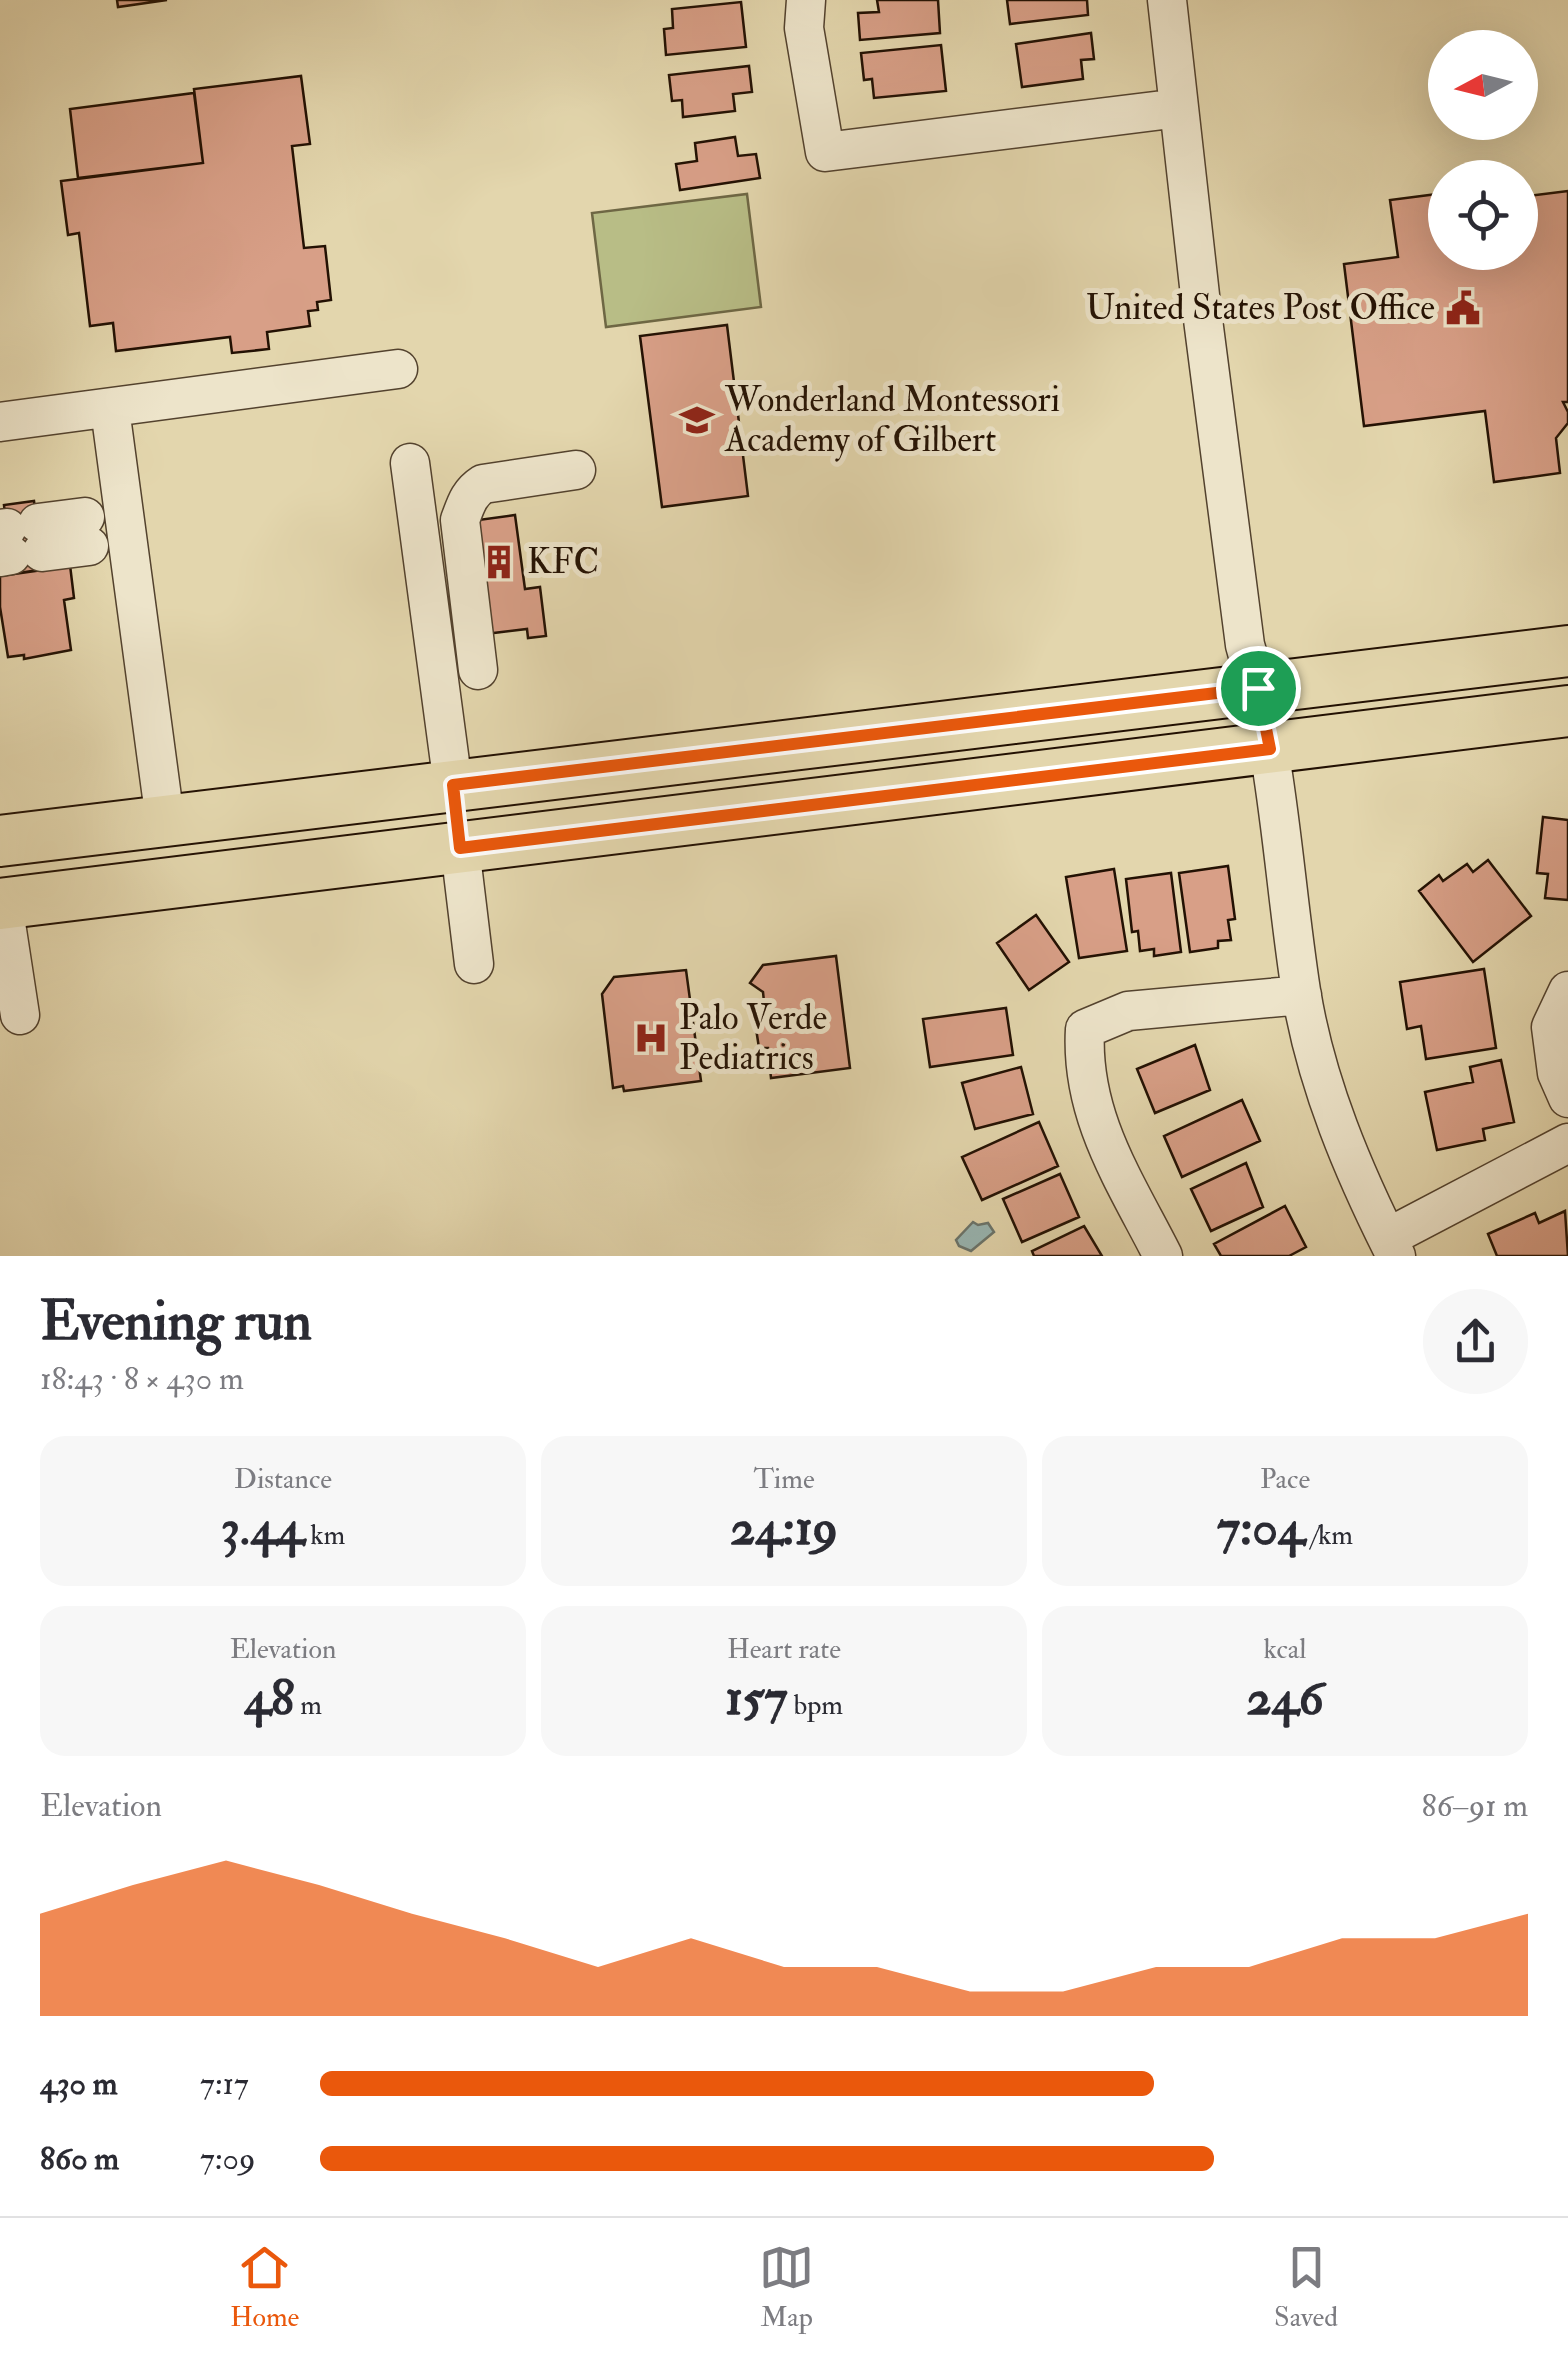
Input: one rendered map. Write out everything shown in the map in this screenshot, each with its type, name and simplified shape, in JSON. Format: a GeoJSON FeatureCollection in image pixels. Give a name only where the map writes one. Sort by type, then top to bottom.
{"type":"FeatureCollection","features":[{"type":"Feature","properties":{"kind":"main road"},"geometry":{"type":"LineString","coordinates":[[0,842],[1568,652]]}},
{"type":"Feature","properties":{"kind":"main road"},"geometry":{"type":"LineString","coordinates":[[2,904],[1568,712]]}},
{"type":"Feature","properties":{"kind":"main road"},"geometry":{"type":"LineString","coordinates":[[453,785],[460,848]]}},
{"type":"Feature","properties":{"kind":"street"},"geometry":{"type":"LineString","coordinates":[[806,0],[804,28],[825,152],[1178,108]]}},
{"type":"Feature","properties":{"kind":"street"},"geometry":{"type":"LineString","coordinates":[[1168,0],[1178,108],[1246,645],[1278,790],[1302,994],[1332,1113],[1392,1247],[1568,1144]]}},
{"type":"Feature","properties":{"kind":"street"},"geometry":{"type":"LineString","coordinates":[[0,422],[398,369]]}},
{"type":"Feature","properties":{"kind":"street"},"geometry":{"type":"LineString","coordinates":[[110,409],[165,820]]}},
{"type":"Feature","properties":{"kind":"street"},"geometry":{"type":"LineString","coordinates":[[410,463],[453,785]]}},
{"type":"Feature","properties":{"kind":"street"},"geometry":{"type":"LineString","coordinates":[[478,670],[460,520],[472,491],[484,484],[576,470]]}},
{"type":"Feature","properties":{"kind":"street"},"geometry":{"type":"LineString","coordinates":[[16,534],[86,525]]}},
{"type":"Feature","properties":{"kind":"street"},"geometry":{"type":"LineString","coordinates":[[460,848],[474,964]]}},
{"type":"Feature","properties":{"kind":"street"},"geometry":{"type":"LineString","coordinates":[[2,904],[20,1015]]}},
{"type":"Feature","properties":{"kind":"street"},"geometry":{"type":"LineString","coordinates":[[1568,991],[1551,1027],[1557,1073],[1568,1098]]}},
{"type":"Feature","properties":{"kind":"street"},"geometry":{"type":"LineString","coordinates":[[1163,1256],[1096,1123],[1082,1065],[1084,1029],[1128,1011],[1302,994]]}},
{"type":"Feature","properties":{"kind":"green space"},"geometry":{"type":"Polygon","coordinates":[[[747,194],[761,307],[606,327],[592,213],[747,194]]]}},
{"type":"Feature","properties":{"kind":"water"},"geometry":{"type":"Polygon","coordinates":[[[973,1222],[988,1223],[994,1232],[971,1251],[959,1246],[956,1240],[973,1222]]]}},
{"type":"Feature","properties":{"kind":"building"},"geometry":{"type":"Polygon","coordinates":[[[117,0],[167,0],[118,7],[117,0]]]}},
{"type":"Feature","properties":{"kind":"building"},"geometry":{"type":"Polygon","coordinates":[[[877,0],[938,0],[940,33],[860,40],[858,13],[879,12],[877,0]]]}},
{"type":"Feature","properties":{"kind":"building"},"geometry":{"type":"Polygon","coordinates":[[[1007,0],[1087,0],[1088,15],[1010,24],[1007,0]]]}},
{"type":"Feature","properties":{"kind":"building"},"geometry":{"type":"Polygon","coordinates":[[[741,2],[746,47],[666,55],[664,29],[673,28],[672,9],[741,2]]]}},
{"type":"Feature","properties":{"kind":"building"},"geometry":{"type":"Polygon","coordinates":[[[1091,33],[1094,59],[1081,60],[1083,79],[1022,87],[1016,44],[1091,33]]]}},
{"type":"Feature","properties":{"kind":"building"},"geometry":{"type":"Polygon","coordinates":[[[941,45],[946,91],[874,98],[872,79],[864,80],[861,53],[941,45]]]}},
{"type":"Feature","properties":{"kind":"building"},"geometry":{"type":"Polygon","coordinates":[[[749,66],[752,92],[733,94],[735,111],[683,117],[682,100],[672,101],[669,75],[749,66]]]}},
{"type":"Feature","properties":{"kind":"building"},"geometry":{"type":"Polygon","coordinates":[[[301,76],[310,144],[292,146],[304,248],[325,246],[331,300],[317,302],[318,310],[308,311],[310,326],[267,332],[269,349],[232,353],[230,337],[116,351],[113,323],[90,326],[79,233],[68,235],[61,181],[203,163],[194,89],[301,76]]]}},
{"type":"Feature","properties":{"kind":"building"},"geometry":{"type":"Polygon","coordinates":[[[194,93],[203,163],[78,178],[70,109],[194,93]]]}},
{"type":"Feature","properties":{"kind":"building"},"geometry":{"type":"Polygon","coordinates":[[[735,137],[738,156],[756,154],[760,178],[680,190],[676,164],[697,161],[695,143],[735,137]]]}},
{"type":"Feature","properties":{"kind":"building"},"geometry":{"type":"Polygon","coordinates":[[[1568,191],[1568,402],[1563,402],[1568,423],[1556,438],[1560,473],[1494,482],[1485,411],[1364,426],[1344,264],[1398,257],[1390,200],[1428,195],[1428,270],[1538,270],[1538,195],[1568,191]]]}},
{"type":"Feature","properties":{"kind":"building"},"geometry":{"type":"Polygon","coordinates":[[[727,325],[748,496],[662,507],[640,336],[727,325]]]}},
{"type":"Feature","properties":{"kind":"building"},"geometry":{"type":"Polygon","coordinates":[[[34,501],[43,570],[0,576],[0,562],[11,561],[4,505],[34,501]]]}},
{"type":"Feature","properties":{"kind":"building","name":"KFC"},"geometry":{"type":"Polygon","coordinates":[[[515,515],[525,589],[540,587],[546,636],[528,638],[527,629],[485,634],[471,521],[515,515]]]}},
{"type":"Feature","properties":{"kind":"building"},"geometry":{"type":"Polygon","coordinates":[[[70,565],[74,598],[64,600],[71,650],[24,659],[24,655],[8,657],[0,607],[0,576],[70,565]]]}},
{"type":"Feature","properties":{"kind":"building"},"geometry":{"type":"Polygon","coordinates":[[[1543,817],[1568,820],[1568,900],[1545,898],[1548,874],[1537,873],[1543,817]]]}},
{"type":"Feature","properties":{"kind":"building"},"geometry":{"type":"Polygon","coordinates":[[[1488,860],[1531,916],[1473,962],[1419,891],[1439,875],[1443,881],[1467,864],[1473,872],[1488,860]]]}},
{"type":"Feature","properties":{"kind":"building"},"geometry":{"type":"Polygon","coordinates":[[[1228,866],[1235,919],[1228,920],[1231,940],[1218,941],[1218,948],[1190,952],[1179,873],[1228,866]]]}},
{"type":"Feature","properties":{"kind":"building"},"geometry":{"type":"Polygon","coordinates":[[[1114,869],[1127,951],[1079,958],[1066,877],[1114,869]]]}},
{"type":"Feature","properties":{"kind":"building"},"geometry":{"type":"Polygon","coordinates":[[[1171,873],[1181,952],[1154,956],[1154,949],[1140,951],[1138,931],[1132,932],[1126,879],[1171,873]]]}},
{"type":"Feature","properties":{"kind":"building"},"geometry":{"type":"Polygon","coordinates":[[[1036,915],[1069,962],[1029,990],[997,943],[1036,915]]]}},
{"type":"Feature","properties":{"kind":"building"},"geometry":{"type":"Polygon","coordinates":[[[836,956],[850,1068],[771,1078],[768,1048],[759,1048],[755,1022],[766,1021],[763,992],[750,983],[763,965],[836,956]]]}},
{"type":"Feature","properties":{"kind":"building"},"geometry":{"type":"Polygon","coordinates":[[[1484,969],[1496,1048],[1426,1059],[1421,1026],[1407,1029],[1400,982],[1484,969]]]}},
{"type":"Feature","properties":{"kind":"building","name":"Palo Verde Pediatrics"},"geometry":{"type":"Polygon","coordinates":[[[686,970],[701,1081],[624,1091],[623,1086],[613,1088],[602,994],[614,977],[686,970]]]}},
{"type":"Feature","properties":{"kind":"building"},"geometry":{"type":"Polygon","coordinates":[[[1006,1008],[1013,1055],[930,1067],[923,1019],[1006,1008]]]}},
{"type":"Feature","properties":{"kind":"building"},"geometry":{"type":"Polygon","coordinates":[[[1195,1045],[1210,1090],[1155,1113],[1137,1069],[1195,1045]]]}},
{"type":"Feature","properties":{"kind":"building"},"geometry":{"type":"Polygon","coordinates":[[[1501,1060],[1514,1122],[1483,1129],[1485,1140],[1437,1150],[1425,1092],[1473,1082],[1470,1067],[1501,1060]]]}},
{"type":"Feature","properties":{"kind":"building"},"geometry":{"type":"Polygon","coordinates":[[[1021,1067],[1033,1114],[975,1129],[962,1083],[1021,1067]]]}},
{"type":"Feature","properties":{"kind":"building"},"geometry":{"type":"Polygon","coordinates":[[[1242,1100],[1260,1141],[1182,1177],[1164,1136],[1242,1100]]]}},
{"type":"Feature","properties":{"kind":"building"},"geometry":{"type":"Polygon","coordinates":[[[1039,1122],[1058,1166],[982,1200],[962,1157],[1039,1122]]]}},
{"type":"Feature","properties":{"kind":"building"},"geometry":{"type":"Polygon","coordinates":[[[1246,1163],[1263,1207],[1211,1231],[1191,1189],[1246,1163]]]}},
{"type":"Feature","properties":{"kind":"building"},"geometry":{"type":"Polygon","coordinates":[[[1060,1174],[1079,1217],[1022,1242],[1003,1199],[1060,1174]]]}},
{"type":"Feature","properties":{"kind":"building"},"geometry":{"type":"Polygon","coordinates":[[[1285,1206],[1306,1247],[1289,1256],[1221,1256],[1214,1244],[1285,1206]]]}},
{"type":"Feature","properties":{"kind":"building"},"geometry":{"type":"Polygon","coordinates":[[[1565,1211],[1568,1256],[1497,1256],[1488,1234],[1535,1213],[1539,1223],[1565,1211]]]}},
{"type":"Feature","properties":{"kind":"building"},"geometry":{"type":"Polygon","coordinates":[[[1084,1226],[1102,1256],[1034,1256],[1032,1251],[1084,1226]]]}},
{"type":"Feature","properties":{"kind":"place","name":"United States Post Office"},"geometry":{"type":"Point","coordinates":[1463,308]}},
{"type":"Feature","properties":{"kind":"place","name":"Wonderland Montessori Academy of Gilbert"},"geometry":{"type":"Point","coordinates":[697,420]}},
{"type":"Feature","properties":{"kind":"place","name":"KFC"},"geometry":{"type":"Point","coordinates":[499,562]}},
{"type":"Feature","properties":{"kind":"place","name":"Palo Verde Pediatrics"},"geometry":{"type":"Point","coordinates":[651,1038]}},
{"type":"Feature","properties":{"kind":"route"},"geometry":{"type":"LineString","coordinates":[[1258,688],[1270,749],[460,848],[453,785],[1258,688]]}}]}
